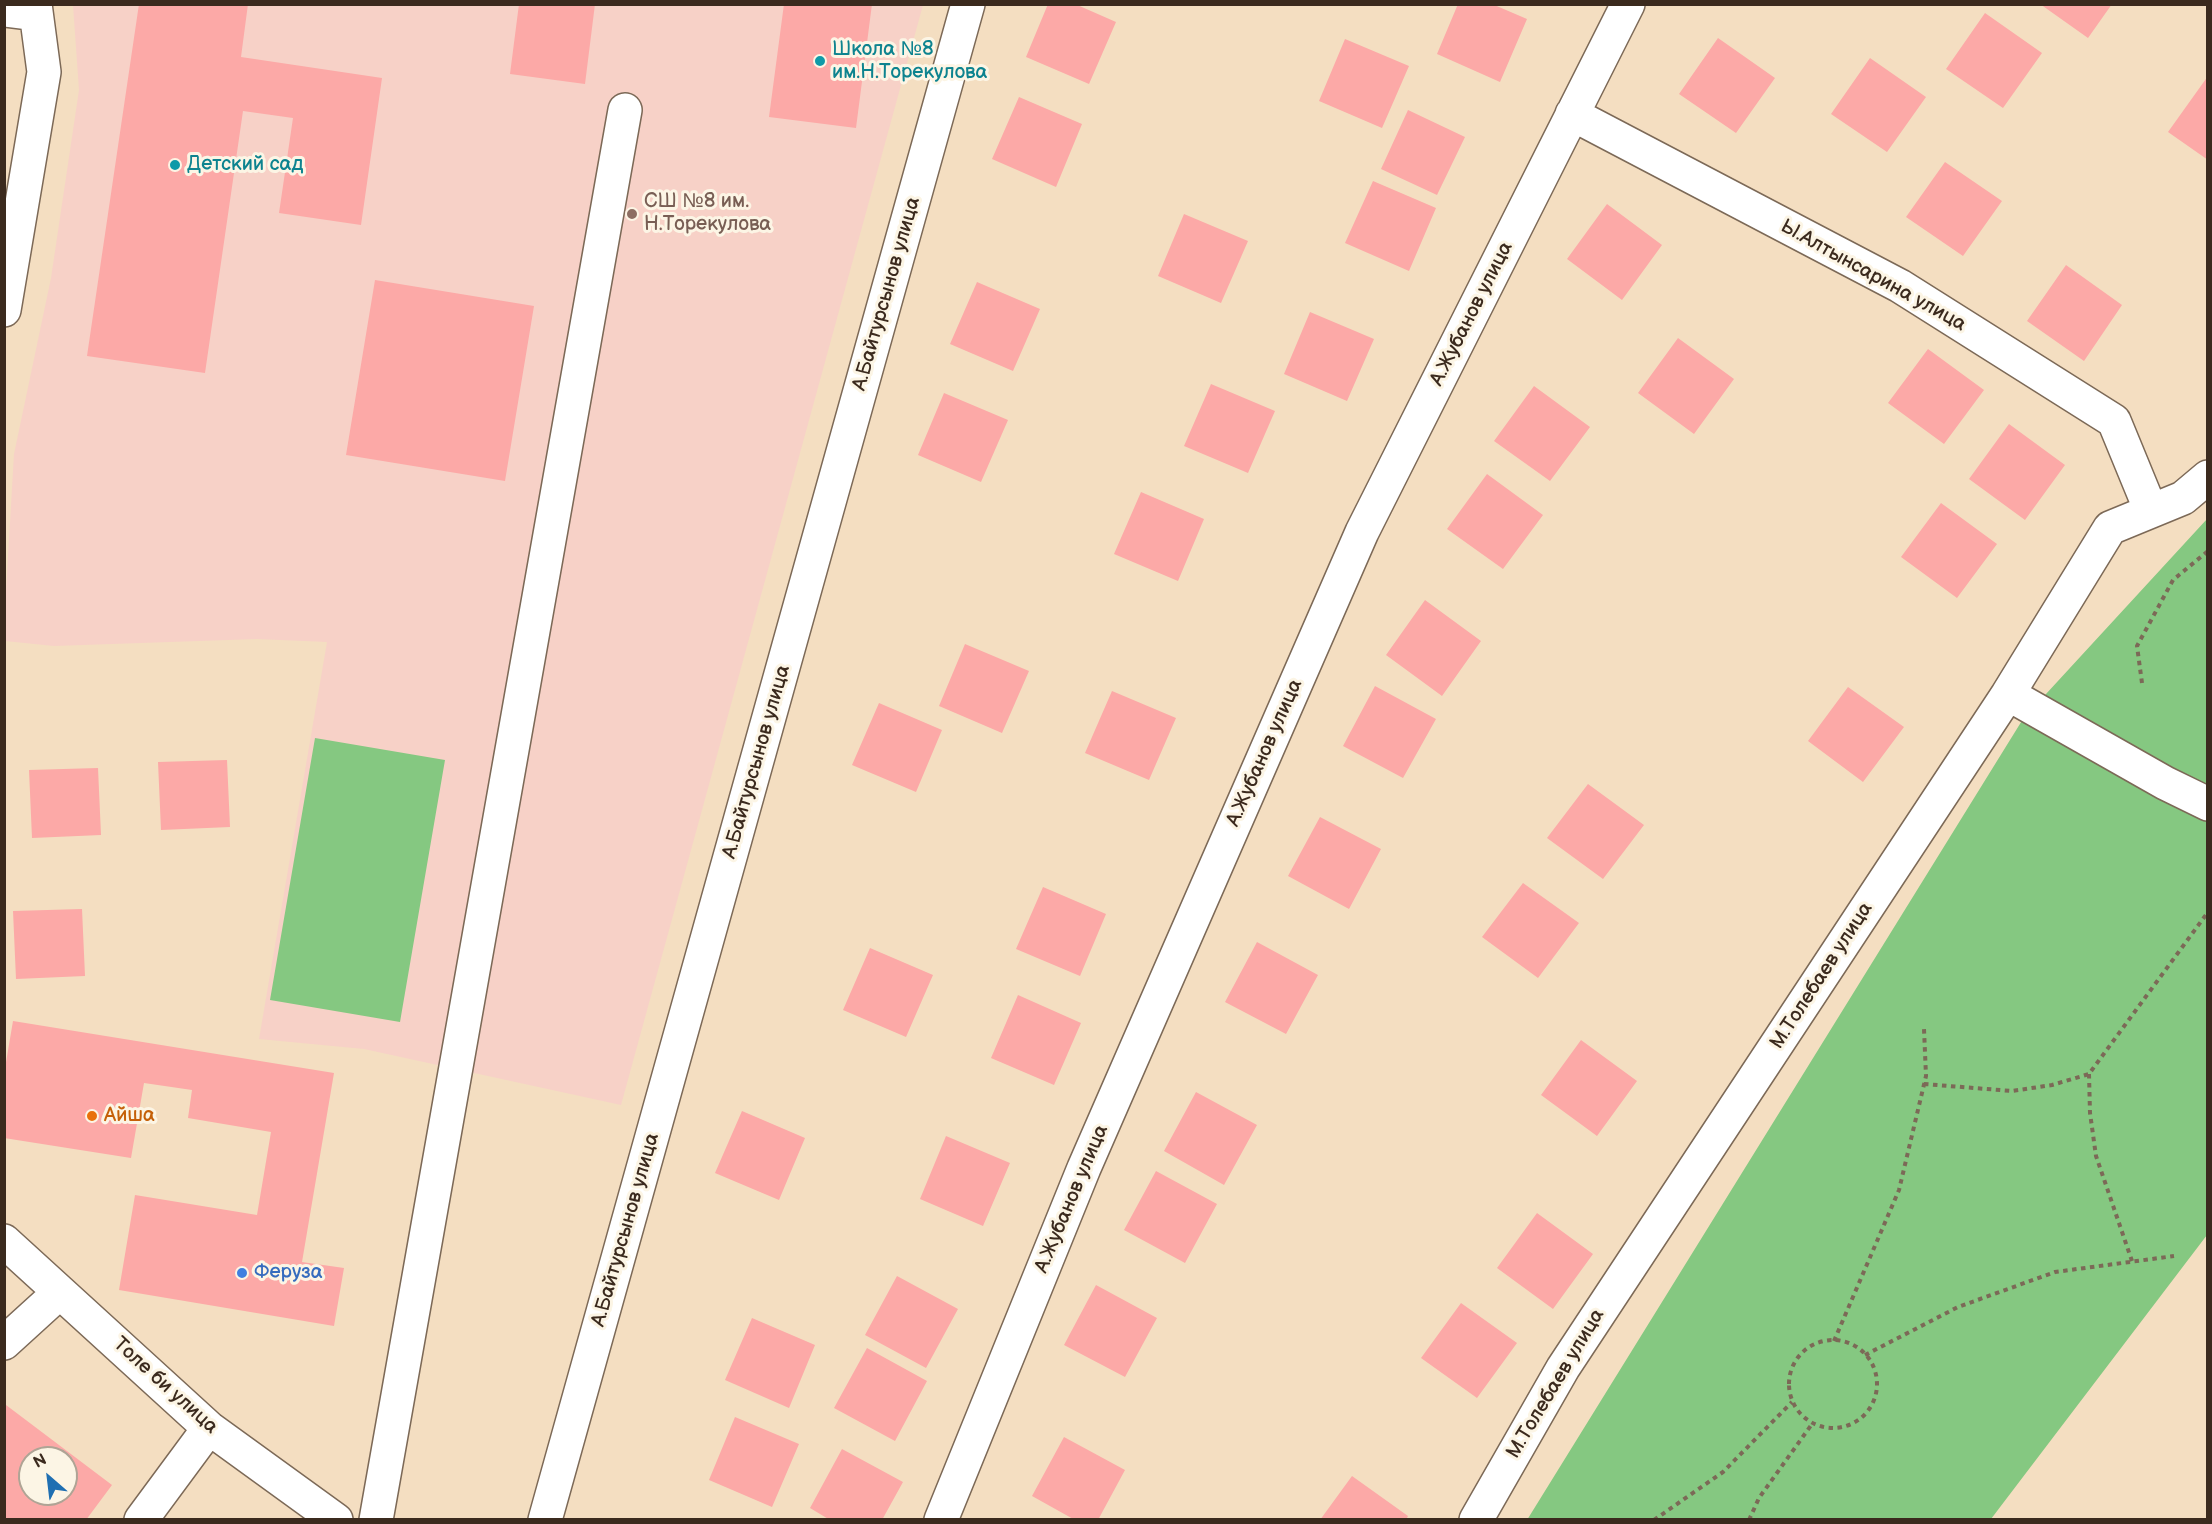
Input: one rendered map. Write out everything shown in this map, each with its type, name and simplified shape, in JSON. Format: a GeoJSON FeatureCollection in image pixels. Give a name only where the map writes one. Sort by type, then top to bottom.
{"type":"FeatureCollection","features":[{"type":"Feature","properties":{"kind":"street","name":"А.Байтурсынов улица"},"geometry":{"type":"LineString","coordinates":[[546,1520],[968,4]]}},
{"type":"Feature","properties":{"kind":"street","name":"А.Жубанов улица"},"geometry":{"type":"LineString","coordinates":[[941,1520],[1084,1168],[1362,532],[1628,4]]}},
{"type":"Feature","properties":{"kind":"street"},"geometry":{"type":"LineString","coordinates":[[4,310],[44,72],[25,10]]}},
{"type":"Feature","properties":{"kind":"street"},"geometry":{"type":"LineString","coordinates":[[376,1520],[625,110]]}},
{"type":"Feature","properties":{"kind":"street","name":"Ы.Алтынсарина улица"},"geometry":{"type":"LineString","coordinates":[[1572,114],[1900,286],[2114,422],[2151,511]]}},
{"type":"Feature","properties":{"kind":"street","name":"М.Толебаев улица"},"geometry":{"type":"LineString","coordinates":[[1476,1520],[1563,1368],[2008,694],[2110,528],[2183,498],[2208,477]]}},
{"type":"Feature","properties":{"kind":"street"},"geometry":{"type":"LineString","coordinates":[[2008,694],[2165,783],[2208,804]]}},
{"type":"Feature","properties":{"kind":"street","name":"Толе би улица"},"geometry":{"type":"LineString","coordinates":[[4,1241],[209,1428],[336,1520]]}},
{"type":"Feature","properties":{"kind":"street"},"geometry":{"type":"LineString","coordinates":[[4,1343],[60,1292]]}},
{"type":"Feature","properties":{"kind":"street"},"geometry":{"type":"LineString","coordinates":[[141,1520],[209,1428]]}},
{"type":"Feature","properties":{"kind":"path"},"geometry":{"type":"LineString","coordinates":[[2142,683],[2138,646],[2173,580],[2208,551]]}},
{"type":"Feature","properties":{"kind":"path"},"geometry":{"type":"LineString","coordinates":[[1924,1084],[2012,1091],[2052,1085],[2089,1074],[2208,912]]}},
{"type":"Feature","properties":{"kind":"path"},"geometry":{"type":"LineString","coordinates":[[1834,1341],[1899,1190],[1924,1084],[1924,1029]]}},
{"type":"Feature","properties":{"kind":"path"},"geometry":{"type":"LineString","coordinates":[[2089,1074],[2090,1113],[2096,1156],[2132,1262]]}},
{"type":"Feature","properties":{"kind":"path"},"geometry":{"type":"LineString","coordinates":[[1865,1355],[1958,1307],[2055,1272],[2174,1256]]}},
{"type":"Feature","properties":{"kind":"path"},"geometry":{"type":"LineString","coordinates":[[1834,1341],[1847,1343],[1865,1355],[1875,1371],[1877,1386],[1874,1399],[1867,1411],[1856,1421],[1842,1427],[1827,1428],[1812,1424],[1800,1414],[1792,1402],[1789,1387],[1791,1371],[1797,1358],[1807,1348],[1820,1342],[1834,1341]]}},
{"type":"Feature","properties":{"kind":"path"},"geometry":{"type":"LineString","coordinates":[[1654,1520],[1723,1472],[1792,1402]]}},
{"type":"Feature","properties":{"kind":"path"},"geometry":{"type":"LineString","coordinates":[[1749,1520],[1759,1498],[1812,1424]]}},
{"type":"Feature","properties":{"kind":"shaded area"},"geometry":{"type":"Polygon","coordinates":[[[73,5],[923,5],[621,1105],[364,1049],[259,1039],[327,642],[257,639],[54,646],[5,641],[14,454],[51,278],[79,90],[73,5]]]}},
{"type":"Feature","properties":{"kind":"green space"},"geometry":{"type":"Polygon","coordinates":[[[2207,519],[2207,1235],[1991,1519],[1527,1520],[2023,719],[2207,519]]]}},
{"type":"Feature","properties":{"kind":"green space"},"geometry":{"type":"Polygon","coordinates":[[[315,738],[445,760],[400,1022],[270,1000],[315,738]]]}},
{"type":"Feature","properties":{"kind":"building","name":"Детский сад"},"geometry":{"type":"Polygon","coordinates":[[[139,4],[248,4],[241,57],[382,78],[361,225],[279,213],[293,118],[243,111],[205,373],[87,356],[139,4]]]}},
{"type":"Feature","properties":{"kind":"building"},"geometry":{"type":"Polygon","coordinates":[[[519,4],[595,4],[585,84],[510,74],[519,4]]]}},
{"type":"Feature","properties":{"kind":"building","name":"Школа №8 им.Н.Торекулова"},"geometry":{"type":"Polygon","coordinates":[[[784,4],[872,4],[856,128],[769,117],[784,4]]]}},
{"type":"Feature","properties":{"kind":"building"},"geometry":{"type":"Polygon","coordinates":[[[1048,4],[1075,4],[1116,22],[1089,84],[1026,57],[1048,4]]]}},
{"type":"Feature","properties":{"kind":"building"},"geometry":{"type":"Polygon","coordinates":[[[1458,4],[1492,4],[1527,19],[1500,82],[1437,54],[1458,4]]]}},
{"type":"Feature","properties":{"kind":"building"},"geometry":{"type":"Polygon","coordinates":[[[2040,4],[2112,4],[2088,38],[2040,4]]]}},
{"type":"Feature","properties":{"kind":"building"},"geometry":{"type":"Polygon","coordinates":[[[1985,13],[2042,53],[2003,108],[1946,69],[1985,13]]]}},
{"type":"Feature","properties":{"kind":"building"},"geometry":{"type":"Polygon","coordinates":[[[1718,38],[1775,78],[1736,133],[1679,94],[1718,38]]]}},
{"type":"Feature","properties":{"kind":"building"},"geometry":{"type":"Polygon","coordinates":[[[1345,39],[1409,66],[1382,128],[1319,101],[1345,39]]]}},
{"type":"Feature","properties":{"kind":"building"},"geometry":{"type":"Polygon","coordinates":[[[1870,58],[1926,97],[1887,152],[1831,114],[1870,58]]]}},
{"type":"Feature","properties":{"kind":"building"},"geometry":{"type":"Polygon","coordinates":[[[2208,76],[2208,160],[2168,132],[2208,76]]]}},
{"type":"Feature","properties":{"kind":"building"},"geometry":{"type":"Polygon","coordinates":[[[1019,97],[1082,124],[1056,187],[992,159],[1019,97]]]}},
{"type":"Feature","properties":{"kind":"building"},"geometry":{"type":"Polygon","coordinates":[[[1408,110],[1465,137],[1437,195],[1381,169],[1408,110]]]}},
{"type":"Feature","properties":{"kind":"building"},"geometry":{"type":"Polygon","coordinates":[[[1945,162],[2002,201],[1963,256],[1906,217],[1945,162]]]}},
{"type":"Feature","properties":{"kind":"building"},"geometry":{"type":"Polygon","coordinates":[[[1373,181],[1436,208],[1409,271],[1345,243],[1373,181]]]}},
{"type":"Feature","properties":{"kind":"building"},"geometry":{"type":"Polygon","coordinates":[[[1607,204],[1662,245],[1622,300],[1567,259],[1607,204]]]}},
{"type":"Feature","properties":{"kind":"building"},"geometry":{"type":"Polygon","coordinates":[[[1184,214],[1248,241],[1221,303],[1158,276],[1184,214]]]}},
{"type":"Feature","properties":{"kind":"building"},"geometry":{"type":"Polygon","coordinates":[[[2066,265],[2122,305],[2084,361],[2027,321],[2066,265]]]}},
{"type":"Feature","properties":{"kind":"building"},"geometry":{"type":"Polygon","coordinates":[[[375,280],[534,306],[505,481],[346,455],[375,280]]]}},
{"type":"Feature","properties":{"kind":"building"},"geometry":{"type":"Polygon","coordinates":[[[977,282],[1040,309],[1013,371],[950,344],[977,282]]]}},
{"type":"Feature","properties":{"kind":"building"},"geometry":{"type":"Polygon","coordinates":[[[1310,312],[1374,339],[1347,401],[1284,374],[1310,312]]]}},
{"type":"Feature","properties":{"kind":"building"},"geometry":{"type":"Polygon","coordinates":[[[1678,338],[1734,379],[1694,434],[1638,393],[1678,338]]]}},
{"type":"Feature","properties":{"kind":"building"},"geometry":{"type":"Polygon","coordinates":[[[1928,349],[1984,390],[1944,444],[1888,403],[1928,349]]]}},
{"type":"Feature","properties":{"kind":"building"},"geometry":{"type":"Polygon","coordinates":[[[1211,384],[1275,411],[1248,473],[1184,446],[1211,384]]]}},
{"type":"Feature","properties":{"kind":"building"},"geometry":{"type":"Polygon","coordinates":[[[1534,386],[1590,427],[1550,481],[1494,441],[1534,386]]]}},
{"type":"Feature","properties":{"kind":"building"},"geometry":{"type":"Polygon","coordinates":[[[944,393],[1008,420],[981,482],[918,455],[944,393]]]}},
{"type":"Feature","properties":{"kind":"building"},"geometry":{"type":"Polygon","coordinates":[[[2009,424],[2065,465],[2025,520],[1969,479],[2009,424]]]}},
{"type":"Feature","properties":{"kind":"building"},"geometry":{"type":"Polygon","coordinates":[[[1487,474],[1543,515],[1503,569],[1447,529],[1487,474]]]}},
{"type":"Feature","properties":{"kind":"building"},"geometry":{"type":"Polygon","coordinates":[[[1141,492],[1204,519],[1178,581],[1114,554],[1141,492]]]}},
{"type":"Feature","properties":{"kind":"building"},"geometry":{"type":"Polygon","coordinates":[[[1941,503],[1997,544],[1957,598],[1901,557],[1941,503]]]}},
{"type":"Feature","properties":{"kind":"building"},"geometry":{"type":"Polygon","coordinates":[[[1425,600],[1481,641],[1442,696],[1386,655],[1425,600]]]}},
{"type":"Feature","properties":{"kind":"building"},"geometry":{"type":"Polygon","coordinates":[[[965,644],[1029,671],[1002,733],[939,706],[965,644]]]}},
{"type":"Feature","properties":{"kind":"building"},"geometry":{"type":"Polygon","coordinates":[[[1375,686],[1436,719],[1403,778],[1343,746],[1375,686]]]}},
{"type":"Feature","properties":{"kind":"building"},"geometry":{"type":"Polygon","coordinates":[[[1848,687],[1904,727],[1863,782],[1808,741],[1848,687]]]}},
{"type":"Feature","properties":{"kind":"building"},"geometry":{"type":"Polygon","coordinates":[[[1112,691],[1176,718],[1149,780],[1085,753],[1112,691]]]}},
{"type":"Feature","properties":{"kind":"building"},"geometry":{"type":"Polygon","coordinates":[[[879,703],[942,730],[916,792],[852,765],[879,703]]]}},
{"type":"Feature","properties":{"kind":"building"},"geometry":{"type":"Polygon","coordinates":[[[227,760],[230,827],[161,830],[158,762],[227,760]]]}},
{"type":"Feature","properties":{"kind":"building"},"geometry":{"type":"Polygon","coordinates":[[[98,768],[101,835],[32,838],[29,770],[98,768]]]}},
{"type":"Feature","properties":{"kind":"building"},"geometry":{"type":"Polygon","coordinates":[[[1588,784],[1644,825],[1603,879],[1547,838],[1588,784]]]}},
{"type":"Feature","properties":{"kind":"building"},"geometry":{"type":"Polygon","coordinates":[[[1320,817],[1381,849],[1349,909],[1288,876],[1320,817]]]}},
{"type":"Feature","properties":{"kind":"building"},"geometry":{"type":"Polygon","coordinates":[[[1523,883],[1579,923],[1538,978],[1482,937],[1523,883]]]}},
{"type":"Feature","properties":{"kind":"building"},"geometry":{"type":"Polygon","coordinates":[[[1043,887],[1106,914],[1080,976],[1016,949],[1043,887]]]}},
{"type":"Feature","properties":{"kind":"building"},"geometry":{"type":"Polygon","coordinates":[[[82,909],[85,976],[16,979],[13,911],[82,909]]]}},
{"type":"Feature","properties":{"kind":"building"},"geometry":{"type":"Polygon","coordinates":[[[1257,942],[1318,975],[1286,1034],[1225,1002],[1257,942]]]}},
{"type":"Feature","properties":{"kind":"building"},"geometry":{"type":"Polygon","coordinates":[[[870,948],[933,975],[906,1037],[843,1010],[870,948]]]}},
{"type":"Feature","properties":{"kind":"building"},"geometry":{"type":"Polygon","coordinates":[[[1018,995],[1081,1023],[1054,1085],[991,1058],[1018,995]]]}},
{"type":"Feature","properties":{"kind":"building"},"geometry":{"type":"Polygon","coordinates":[[[13,1021],[334,1073],[302,1262],[344,1268],[334,1326],[119,1290],[135,1195],[257,1215],[271,1132],[188,1118],[192,1090],[144,1083],[131,1158],[4,1138],[4,1074],[13,1021]]]}},
{"type":"Feature","properties":{"kind":"building"},"geometry":{"type":"Polygon","coordinates":[[[1581,1040],[1637,1081],[1597,1136],[1541,1095],[1581,1040]]]}},
{"type":"Feature","properties":{"kind":"building"},"geometry":{"type":"Polygon","coordinates":[[[1196,1092],[1257,1125],[1224,1185],[1164,1151],[1196,1092]]]}},
{"type":"Feature","properties":{"kind":"building"},"geometry":{"type":"Polygon","coordinates":[[[742,1111],[805,1138],[779,1200],[715,1173],[742,1111]]]}},
{"type":"Feature","properties":{"kind":"building"},"geometry":{"type":"Polygon","coordinates":[[[946,1136],[1010,1163],[983,1226],[920,1199],[946,1136]]]}},
{"type":"Feature","properties":{"kind":"building"},"geometry":{"type":"Polygon","coordinates":[[[1156,1171],[1217,1204],[1185,1263],[1124,1230],[1156,1171]]]}},
{"type":"Feature","properties":{"kind":"building"},"geometry":{"type":"Polygon","coordinates":[[[1537,1213],[1593,1254],[1553,1309],[1497,1268],[1537,1213]]]}},
{"type":"Feature","properties":{"kind":"building"},"geometry":{"type":"Polygon","coordinates":[[[897,1276],[958,1309],[926,1368],[865,1335],[897,1276]]]}},
{"type":"Feature","properties":{"kind":"building"},"geometry":{"type":"Polygon","coordinates":[[[1096,1285],[1157,1318],[1125,1377],[1064,1345],[1096,1285]]]}},
{"type":"Feature","properties":{"kind":"building"},"geometry":{"type":"Polygon","coordinates":[[[1461,1303],[1517,1343],[1477,1398],[1421,1358],[1461,1303]]]}},
{"type":"Feature","properties":{"kind":"building"},"geometry":{"type":"Polygon","coordinates":[[[752,1318],[815,1345],[789,1408],[725,1380],[752,1318]]]}},
{"type":"Feature","properties":{"kind":"building"},"geometry":{"type":"Polygon","coordinates":[[[867,1348],[927,1381],[895,1441],[834,1408],[867,1348]]]}},
{"type":"Feature","properties":{"kind":"building"},"geometry":{"type":"Polygon","coordinates":[[[6,1405],[60,1446],[18,1446],[18,1506],[78,1506],[78,1459],[112,1485],[86,1520],[4,1520],[6,1405]]]}},
{"type":"Feature","properties":{"kind":"building"},"geometry":{"type":"Polygon","coordinates":[[[735,1417],[799,1444],[772,1507],[709,1480],[735,1417]]]}},
{"type":"Feature","properties":{"kind":"building"},"geometry":{"type":"Polygon","coordinates":[[[1064,1437],[1125,1470],[1098,1520],[1075,1520],[1032,1496],[1064,1437]]]}},
{"type":"Feature","properties":{"kind":"building"},"geometry":{"type":"Polygon","coordinates":[[[842,1449],[903,1482],[882,1520],[830,1520],[810,1508],[842,1449]]]}},
{"type":"Feature","properties":{"kind":"building"},"geometry":{"type":"Polygon","coordinates":[[[1352,1476],[1408,1516],[1406,1520],[1320,1520],[1352,1476]]]}},
{"type":"Feature","properties":{"kind":"place","name":"Школа №8 им.Н.Торекулова"},"geometry":{"type":"Point","coordinates":[820,61]}},
{"type":"Feature","properties":{"kind":"place","name":"Детский сад"},"geometry":{"type":"Point","coordinates":[175,165]}},
{"type":"Feature","properties":{"kind":"place","name":"СШ №8 им. Н.Торекулова"},"geometry":{"type":"Point","coordinates":[632,214]}},
{"type":"Feature","properties":{"kind":"place","name":"Айша"},"geometry":{"type":"Point","coordinates":[92,1116]}},
{"type":"Feature","properties":{"kind":"place","name":"Феруза"},"geometry":{"type":"Point","coordinates":[242,1273]}}]}
